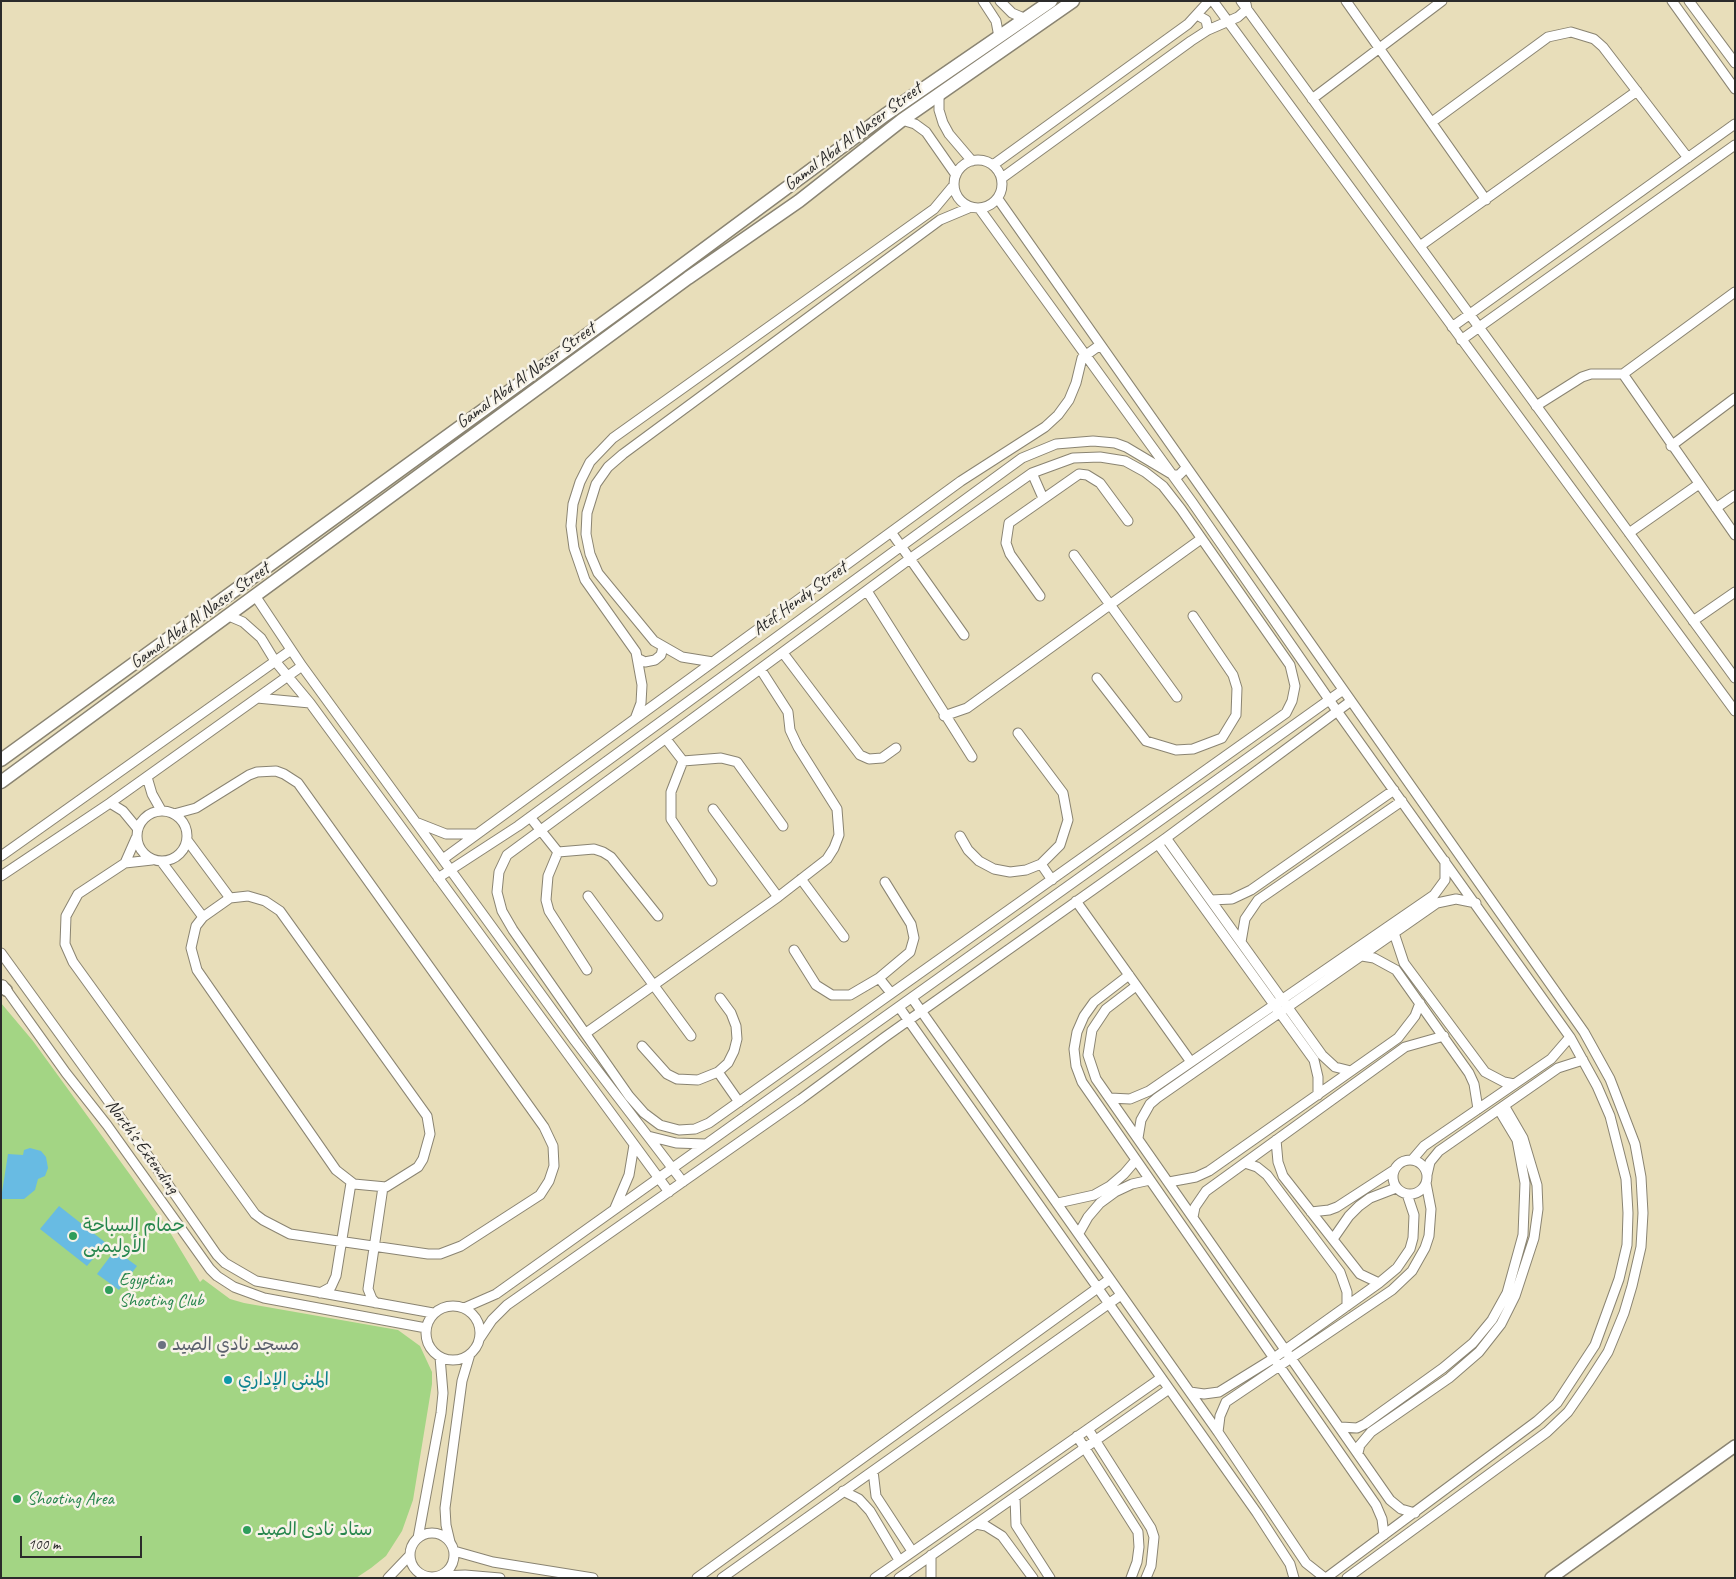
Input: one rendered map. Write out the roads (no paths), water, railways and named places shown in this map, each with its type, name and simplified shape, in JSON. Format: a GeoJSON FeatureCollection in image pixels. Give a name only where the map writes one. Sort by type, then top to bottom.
{"type":"FeatureCollection","features":[{"type":"Feature","properties":{"kind":"main road","name":"Gamal Abd Al Naser Street"},"geometry":{"type":"LineString","coordinates":[[1,760],[654,286],[893,109],[1051,1]]}},
{"type":"Feature","properties":{"kind":"main road","name":"Gamal Abd Al Naser Street"},"geometry":{"type":"LineString","coordinates":[[1,782],[256,597],[688,278],[799,200],[902,120],[1073,1]]}},
{"type":"Feature","properties":{"kind":"main road"},"geometry":{"type":"LineString","coordinates":[[680,266],[680,275],[688,278]]}},
{"type":"Feature","properties":{"kind":"main road"},"geometry":{"type":"LineString","coordinates":[[654,286],[662,288],[662,298]]}},
{"type":"Feature","properties":{"kind":"street"},"geometry":{"type":"LineString","coordinates":[[984,1],[998,26],[999,38]]}},
{"type":"Feature","properties":{"kind":"street"},"geometry":{"type":"LineString","coordinates":[[993,165],[1197,15],[1211,1],[1735,711]]}},
{"type":"Feature","properties":{"kind":"street"},"geometry":{"type":"LineString","coordinates":[[1346,1],[1486,200]]}},
{"type":"Feature","properties":{"kind":"street"},"geometry":{"type":"LineString","coordinates":[[1312,99],[1442,1]]}},
{"type":"Feature","properties":{"kind":"street"},"geometry":{"type":"LineString","coordinates":[[1672,1],[1735,89]]}},
{"type":"Feature","properties":{"kind":"street"},"geometry":{"type":"LineString","coordinates":[[1689,1],[1735,63]]}},
{"type":"Feature","properties":{"kind":"street"},"geometry":{"type":"LineString","coordinates":[[991,12],[999,12],[1002,4],[1026,19]]}},
{"type":"Feature","properties":{"kind":"street"},"geometry":{"type":"LineString","coordinates":[[1002,178],[1208,30],[1228,22],[1245,4],[1312,99],[1735,678]]}},
{"type":"Feature","properties":{"kind":"street"},"geometry":{"type":"LineString","coordinates":[[1197,15],[1206,20],[1208,30]]}},
{"type":"Feature","properties":{"kind":"street"},"geometry":{"type":"LineString","coordinates":[[1432,122],[1548,38],[1559,33],[1571,32],[1594,39],[1603,47],[1688,158]]}},
{"type":"Feature","properties":{"kind":"street"},"geometry":{"type":"LineString","coordinates":[[1420,246],[1637,91]]}},
{"type":"Feature","properties":{"kind":"street"},"geometry":{"type":"LineString","coordinates":[[939,94],[939,110],[943,123],[949,134],[972,161]]}},
{"type":"Feature","properties":{"kind":"street"},"geometry":{"type":"LineString","coordinates":[[902,120],[915,124],[926,132],[936,143],[956,175]]}},
{"type":"Feature","properties":{"kind":"street"},"geometry":{"type":"LineString","coordinates":[[1452,327],[1735,124]]}},
{"type":"Feature","properties":{"kind":"street"},"geometry":{"type":"LineString","coordinates":[[1461,340],[1735,145]]}},
{"type":"Feature","properties":{"kind":"street"},"geometry":{"type":"LineString","coordinates":[[635,719],[642,694],[639,659],[632,644],[586,580],[574,548],[571,526],[574,504],[580,482],[590,462],[613,438],[934,209],[954,185],[956,175],[963,166],[972,161],[983,161],[993,165],[1002,178],[1002,189],[998,199],[990,206],[975,208],[940,220],[623,454],[602,475],[592,494],[587,513],[586,534],[590,554],[604,581],[646,634],[662,648],[682,657],[713,662]]}},
{"type":"Feature","properties":{"kind":"street"},"geometry":{"type":"LineString","coordinates":[[912,998],[1218,1432],[1306,1563],[1325,1578],[1537,1421],[1557,1403],[1595,1345],[1610,1308],[1627,1245],[1628,1213],[1626,1179],[1610,1116],[1583,1060],[1570,1037],[1329,699],[1173,475],[1086,355],[975,208],[960,200],[954,185]]}},
{"type":"Feature","properties":{"kind":"street"},"geometry":{"type":"LineString","coordinates":[[998,199],[1584,1032],[1610,1079],[1635,1144],[1641,1177],[1643,1212],[1641,1247],[1624,1313],[1608,1352],[1568,1412],[1547,1432],[1347,1578]]}},
{"type":"Feature","properties":{"kind":"street"},"geometry":{"type":"LineString","coordinates":[[1536,406],[1582,377],[1591,374],[1623,374],[1735,292]]}},
{"type":"Feature","properties":{"kind":"street"},"geometry":{"type":"LineString","coordinates":[[1086,355],[1100,345]]}},
{"type":"Feature","properties":{"kind":"street","name":"Atef Hendy Street"},"geometry":{"type":"LineString","coordinates":[[443,859],[961,481],[1052,421],[1069,400],[1076,383],[1080,363],[1086,355]]}},
{"type":"Feature","properties":{"kind":"street"},"geometry":{"type":"LineString","coordinates":[[1623,374],[1735,536]]}},
{"type":"Feature","properties":{"kind":"street"},"geometry":{"type":"LineString","coordinates":[[1671,446],[1735,398]]}},
{"type":"Feature","properties":{"kind":"street","name":"Atef Hendy Street"},"geometry":{"type":"LineString","coordinates":[[438,878],[530,817],[1012,464],[1033,452],[1056,444],[1081,441],[1115,443],[1136,451],[1173,475]]}},
{"type":"Feature","properties":{"kind":"street"},"geometry":{"type":"LineString","coordinates":[[1100,457],[1125,461],[1145,472],[1163,486],[1290,665],[1294,676],[1292,702],[1286,713],[709,1123],[695,1129],[679,1130],[660,1125],[644,1113],[513,930],[499,902],[497,882],[502,863],[507,855],[540,830],[783,654],[911,558],[1032,473],[1073,458],[1100,457]]}},
{"type":"Feature","properties":{"kind":"street"},"geometry":{"type":"LineString","coordinates":[[1173,475],[1182,473],[1186,468]]}},
{"type":"Feature","properties":{"kind":"street"},"geometry":{"type":"LineString","coordinates":[[1032,473],[1043,498]]}},
{"type":"Feature","properties":{"kind":"street"},"geometry":{"type":"LineString","coordinates":[[1040,596],[1010,554],[1006,543],[1006,532],[1009,523],[1079,474],[1087,475],[1100,483],[1128,521]]}},
{"type":"Feature","properties":{"kind":"street"},"geometry":{"type":"LineString","coordinates":[[1629,533],[1699,484]]}},
{"type":"Feature","properties":{"kind":"street"},"geometry":{"type":"LineString","coordinates":[[1716,508],[1735,495]]}},
{"type":"Feature","properties":{"kind":"street"},"geometry":{"type":"LineString","coordinates":[[892,532],[964,635]]}},
{"type":"Feature","properties":{"kind":"street"},"geometry":{"type":"LineString","coordinates":[[944,716],[967,708],[1201,539]]}},
{"type":"Feature","properties":{"kind":"street"},"geometry":{"type":"LineString","coordinates":[[1074,555],[1177,697]]}},
{"type":"Feature","properties":{"kind":"street"},"geometry":{"type":"LineString","coordinates":[[867,591],[944,716],[972,757]]}},
{"type":"Feature","properties":{"kind":"street"},"geometry":{"type":"LineString","coordinates":[[1693,621],[1735,592]]}},
{"type":"Feature","properties":{"kind":"street"},"geometry":{"type":"LineString","coordinates":[[256,597],[302,666],[575,1041],[683,1182]]}},
{"type":"Feature","properties":{"kind":"street"},"geometry":{"type":"LineString","coordinates":[[229,616],[255,631],[275,661],[310,703],[669,1192]]}},
{"type":"Feature","properties":{"kind":"street"},"geometry":{"type":"LineString","coordinates":[[1097,678],[1146,741],[1176,750],[1193,749],[1222,738],[1236,715],[1237,688],[1233,675],[1192,616]]}},
{"type":"Feature","properties":{"kind":"street"},"geometry":{"type":"LineString","coordinates":[[639,659],[649,662],[655,660],[661,655],[662,648]]}},
{"type":"Feature","properties":{"kind":"street"},"geometry":{"type":"LineString","coordinates":[[1,856],[291,650]]}},
{"type":"Feature","properties":{"kind":"street"},"geometry":{"type":"LineString","coordinates":[[783,654],[860,755],[869,759],[882,758],[896,748]]}},
{"type":"Feature","properties":{"kind":"street"},"geometry":{"type":"LineString","coordinates":[[1,876],[110,803],[302,666]]}},
{"type":"Feature","properties":{"kind":"street"},"geometry":{"type":"LineString","coordinates":[[586,1033],[778,898],[828,859],[834,848],[839,835],[837,809],[798,747],[790,730],[788,712],[761,670]]}},
{"type":"Feature","properties":{"kind":"street"},"geometry":{"type":"LineString","coordinates":[[464,1308],[496,1294],[1343,690]]}},
{"type":"Feature","properties":{"kind":"street"},"geometry":{"type":"LineString","coordinates":[[257,698],[310,703]]}},
{"type":"Feature","properties":{"kind":"street"},"geometry":{"type":"LineString","coordinates":[[440,1576],[450,1569],[454,1551],[446,1525],[445,1508],[462,1381],[470,1354],[492,1320],[507,1305],[801,1100],[908,1020],[1158,844],[1351,701]]}},
{"type":"Feature","properties":{"kind":"street"},"geometry":{"type":"LineString","coordinates":[[960,836],[968,850],[979,861],[994,869],[1010,872],[1026,870],[1041,864],[1060,845],[1065,833],[1067,806],[1062,794],[1018,733]]}},
{"type":"Feature","properties":{"kind":"street"},"geometry":{"type":"LineString","coordinates":[[1222,738],[1232,752]]}},
{"type":"Feature","properties":{"kind":"street"},"geometry":{"type":"LineString","coordinates":[[666,739],[683,761]]}},
{"type":"Feature","properties":{"kind":"street"},"geometry":{"type":"LineString","coordinates":[[683,761],[721,758],[737,762],[783,826]]}},
{"type":"Feature","properties":{"kind":"street"},"geometry":{"type":"LineString","coordinates":[[683,761],[671,792],[671,819],[712,881]]}},
{"type":"Feature","properties":{"kind":"street"},"geometry":{"type":"LineString","coordinates":[[174,814],[196,808],[249,774],[257,772],[266,770],[284,774],[298,784],[549,1136],[553,1146],[554,1166],[549,1181],[540,1195],[461,1246],[440,1254],[374,1247],[290,1234],[271,1226],[255,1214],[73,962],[64,934],[69,908],[78,894],[125,862],[156,861],[178,856],[187,840]]}},
{"type":"Feature","properties":{"kind":"street"},"geometry":{"type":"LineString","coordinates":[[147,777],[152,794],[162,810]]}},
{"type":"Feature","properties":{"kind":"street"},"geometry":{"type":"LineString","coordinates":[[1211,900],[1232,899],[1251,890],[1394,790]]}},
{"type":"Feature","properties":{"kind":"street"},"geometry":{"type":"LineString","coordinates":[[1241,942],[1245,919],[1258,900],[1402,801]]}},
{"type":"Feature","properties":{"kind":"street"},"geometry":{"type":"LineString","coordinates":[[110,803],[123,811],[137,833],[141,851],[156,861],[203,917]]}},
{"type":"Feature","properties":{"kind":"street"},"geometry":{"type":"LineString","coordinates":[[185,827],[196,808]]}},
{"type":"Feature","properties":{"kind":"street"},"geometry":{"type":"LineString","coordinates":[[713,809],[778,898]]}},
{"type":"Feature","properties":{"kind":"street"},"geometry":{"type":"LineString","coordinates":[[125,862],[146,815],[162,810],[174,814],[185,827],[187,840],[230,898]]}},
{"type":"Feature","properties":{"kind":"street"},"geometry":{"type":"LineString","coordinates":[[530,817],[558,852]]}},
{"type":"Feature","properties":{"kind":"street"},"geometry":{"type":"LineString","coordinates":[[416,822],[446,834],[478,834]]}},
{"type":"Feature","properties":{"kind":"street"},"geometry":{"type":"LineString","coordinates":[[1166,838],[1241,942],[1314,1060],[1318,1077],[1318,1094]]}},
{"type":"Feature","properties":{"kind":"street"},"geometry":{"type":"LineString","coordinates":[[1158,844],[1281,1006],[1328,1062],[1335,1067],[1351,1071]]}},
{"type":"Feature","properties":{"kind":"street"},"geometry":{"type":"LineString","coordinates":[[463,845],[461,850],[463,855],[470,857]]}},
{"type":"Feature","properties":{"kind":"street"},"geometry":{"type":"LineString","coordinates":[[558,852],[594,849],[603,852],[610,857],[658,916]]}},
{"type":"Feature","properties":{"kind":"street"},"geometry":{"type":"LineString","coordinates":[[558,852],[546,888],[547,905],[587,970]]}},
{"type":"Feature","properties":{"kind":"street"},"geometry":{"type":"LineString","coordinates":[[1138,1138],[1138,1129],[1145,1112],[1157,1098],[1434,895],[1445,880],[1445,861]]}},
{"type":"Feature","properties":{"kind":"street"},"geometry":{"type":"LineString","coordinates":[[1041,864],[1052,880]]}},
{"type":"Feature","properties":{"kind":"street"},"geometry":{"type":"LineString","coordinates":[[801,879],[844,938]]}},
{"type":"Feature","properties":{"kind":"street"},"geometry":{"type":"LineString","coordinates":[[794,950],[816,985],[832,996],[850,995],[879,978],[910,952],[914,938],[911,924],[885,882]]}},
{"type":"Feature","properties":{"kind":"street"},"geometry":{"type":"LineString","coordinates":[[588,896],[691,1036]]}},
{"type":"Feature","properties":{"kind":"street"},"geometry":{"type":"LineString","coordinates":[[230,898],[257,898],[280,911],[427,1116],[430,1134],[423,1159],[418,1166],[383,1188],[351,1183],[336,1170],[197,970],[192,954],[192,937],[196,926],[203,917],[230,898]]}},
{"type":"Feature","properties":{"kind":"street"},"geometry":{"type":"LineString","coordinates":[[1110,1098],[1130,1099],[1140,1096],[1191,1062],[1362,956],[1437,903],[1456,899],[1476,903]]}},
{"type":"Feature","properties":{"kind":"street"},"geometry":{"type":"LineString","coordinates":[[1076,902],[1191,1062]]}},
{"type":"Feature","properties":{"kind":"street"},"geometry":{"type":"LineString","coordinates":[[1394,933],[1404,963],[1485,1072],[1504,1082],[1514,1084]]}},
{"type":"Feature","properties":{"kind":"street"},"geometry":{"type":"LineString","coordinates":[[1,953],[151,1160],[217,1255],[232,1269],[256,1281],[433,1313],[451,1306],[464,1308],[475,1317],[480,1338]]}},
{"type":"Feature","properties":{"kind":"street"},"geometry":{"type":"LineString","coordinates":[[1362,956],[1374,958],[1396,970],[1469,1073],[1477,1096],[1478,1109]]}},
{"type":"Feature","properties":{"kind":"street"},"geometry":{"type":"LineString","coordinates":[[1129,975],[1094,1002],[1084,1016],[1077,1032],[1074,1049],[1076,1066],[1082,1082],[1376,1505],[1382,1519],[1384,1535]]}},
{"type":"Feature","properties":{"kind":"street"},"geometry":{"type":"LineString","coordinates":[[879,978],[891,993]]}},
{"type":"Feature","properties":{"kind":"street"},"geometry":{"type":"LineString","coordinates":[[1136,986],[1106,1009],[1092,1030],[1089,1042],[1091,1067],[1110,1098],[1291,1359],[1341,1427],[1390,1500],[1401,1509],[1414,1513]]}},
{"type":"Feature","properties":{"kind":"street","name":"North's Extending"},"geometry":{"type":"LineString","coordinates":[[3,987],[107,1125],[210,1270],[222,1280],[244,1292],[264,1298],[426,1328]]}},
{"type":"Feature","properties":{"kind":"street"},"geometry":{"type":"LineString","coordinates":[[642,1046],[667,1074],[677,1079],[698,1080],[718,1072],[728,1062],[734,1051],[737,1039],[736,1026],[731,1014],[720,998]]}},
{"type":"Feature","properties":{"kind":"street"},"geometry":{"type":"LineString","coordinates":[[1169,1182],[1196,1177],[1209,1171],[1398,1038],[1415,1016],[1420,1003]]}},
{"type":"Feature","properties":{"kind":"street"},"geometry":{"type":"LineString","coordinates":[[899,1007],[1257,1513],[1290,1564],[1294,1578]]}},
{"type":"Feature","properties":{"kind":"street"},"geometry":{"type":"LineString","coordinates":[[1193,1217],[1195,1207],[1206,1191],[1276,1140],[1405,1048],[1444,1036]]}},
{"type":"Feature","properties":{"kind":"street"},"geometry":{"type":"LineString","coordinates":[[1312,1212],[1337,1207],[1394,1170],[1399,1163],[1412,1160],[1424,1146],[1551,1058],[1570,1037]]}},
{"type":"Feature","properties":{"kind":"street"},"geometry":{"type":"LineString","coordinates":[[1394,1170],[1393,1179],[1396,1188],[1407,1194],[1416,1193],[1426,1179],[1430,1162],[1439,1152],[1558,1068],[1583,1060]]}},
{"type":"Feature","properties":{"kind":"street"},"geometry":{"type":"LineString","coordinates":[[66,1073],[80,1064]]}},
{"type":"Feature","properties":{"kind":"street"},"geometry":{"type":"LineString","coordinates":[[718,1072],[739,1102]]}},
{"type":"Feature","properties":{"kind":"street"},"geometry":{"type":"LineString","coordinates":[[1341,1427],[1349,1430],[1365,1424],[1443,1368],[1473,1343],[1492,1320],[1507,1293],[1523,1235],[1525,1183],[1517,1140],[1502,1109]]}},
{"type":"Feature","properties":{"kind":"street"},"geometry":{"type":"LineString","coordinates":[[1358,1453],[1364,1437],[1449,1378],[1479,1352],[1501,1324],[1515,1296],[1534,1238],[1537,1185],[1523,1138],[1502,1109]]}},
{"type":"Feature","properties":{"kind":"street"},"geometry":{"type":"LineString","coordinates":[[648,1136],[676,1143],[706,1144]]}},
{"type":"Feature","properties":{"kind":"street"},"geometry":{"type":"LineString","coordinates":[[1276,1140],[1278,1162],[1283,1176],[1360,1274],[1379,1283]]}},
{"type":"Feature","properties":{"kind":"street"},"geometry":{"type":"LineString","coordinates":[[613,1211],[626,1184],[634,1145]]}},
{"type":"Feature","properties":{"kind":"street"},"geometry":{"type":"LineString","coordinates":[[1058,1203],[1094,1195],[1124,1174],[1136,1160]]}},
{"type":"Feature","properties":{"kind":"street"},"geometry":{"type":"LineString","coordinates":[[1218,1432],[1220,1416],[1226,1402],[1281,1367],[1392,1290],[1412,1272],[1425,1248],[1430,1229],[1431,1209],[1423,1166],[1412,1160]]}},
{"type":"Feature","properties":{"kind":"street"},"geometry":{"type":"LineString","coordinates":[[1245,1163],[1257,1167],[1267,1175],[1340,1272],[1345,1285],[1348,1306]]}},
{"type":"Feature","properties":{"kind":"street"},"geometry":{"type":"LineString","coordinates":[[1079,1234],[1094,1210],[1115,1192],[1132,1184],[1150,1180]]}},
{"type":"Feature","properties":{"kind":"street"},"geometry":{"type":"LineString","coordinates":[[320,1293],[331,1287],[334,1282],[351,1183]]}},
{"type":"Feature","properties":{"kind":"street"},"geometry":{"type":"LineString","coordinates":[[376,1303],[368,1289],[383,1188]]}},
{"type":"Feature","properties":{"kind":"street"},"geometry":{"type":"LineString","coordinates":[[1333,1239],[1348,1216],[1359,1206],[1370,1198],[1396,1188]]}},
{"type":"Feature","properties":{"kind":"street"},"geometry":{"type":"LineString","coordinates":[[1190,1392],[1204,1394],[1219,1392],[1274,1358],[1348,1306],[1397,1268],[1410,1249],[1415,1227],[1414,1216],[1407,1194]]}},
{"type":"Feature","properties":{"kind":"street"},"geometry":{"type":"LineString","coordinates":[[222,1280],[232,1269]]}},
{"type":"Feature","properties":{"kind":"street"},"geometry":{"type":"LineString","coordinates":[[697,1578],[1110,1279]]}},
{"type":"Feature","properties":{"kind":"street"},"geometry":{"type":"LineString","coordinates":[[722,1578],[1121,1294]]}},
{"type":"Feature","properties":{"kind":"street"},"geometry":{"type":"LineString","coordinates":[[433,1313],[426,1328],[428,1345],[440,1357],[459,1359],[470,1354]]}},
{"type":"Feature","properties":{"kind":"street"},"geometry":{"type":"LineString","coordinates":[[440,1357],[443,1393],[441,1413],[418,1538],[411,1548],[410,1555],[413,1568],[422,1577],[465,1575],[500,1578]]}},
{"type":"Feature","properties":{"kind":"street"},"geometry":{"type":"LineString","coordinates":[[876,1578],[1161,1378]]}},
{"type":"Feature","properties":{"kind":"street"},"geometry":{"type":"LineString","coordinates":[[899,1578],[1169,1389]]}},
{"type":"Feature","properties":{"kind":"street"},"geometry":{"type":"LineString","coordinates":[[1088,1429],[1150,1528],[1154,1538],[1151,1566],[1146,1578]]}},
{"type":"Feature","properties":{"kind":"street"},"geometry":{"type":"LineString","coordinates":[[1077,1436],[1138,1532],[1140,1547],[1138,1562],[1131,1578]]}},
{"type":"Feature","properties":{"kind":"street"},"geometry":{"type":"LineString","coordinates":[[1551,1578],[1735,1446]]}},
{"type":"Feature","properties":{"kind":"street"},"geometry":{"type":"LineString","coordinates":[[873,1471],[876,1496],[912,1551]]}},
{"type":"Feature","properties":{"kind":"street"},"geometry":{"type":"LineString","coordinates":[[843,1491],[859,1499],[870,1511],[900,1560]]}},
{"type":"Feature","properties":{"kind":"street"},"geometry":{"type":"LineString","coordinates":[[1014,1497],[1016,1525],[1050,1578]]}},
{"type":"Feature","properties":{"kind":"street"},"geometry":{"type":"LineString","coordinates":[[976,1524],[986,1526],[1002,1536],[1033,1578]]}},
{"type":"Feature","properties":{"kind":"street"},"geometry":{"type":"LineString","coordinates":[[418,1538],[432,1533],[439,1534],[450,1542]]}},
{"type":"Feature","properties":{"kind":"street"},"geometry":{"type":"LineString","coordinates":[[454,1551],[493,1562],[594,1578]]}},
{"type":"Feature","properties":{"kind":"street"},"geometry":{"type":"LineString","coordinates":[[388,1578],[410,1555]]}},
{"type":"Feature","properties":{"kind":"street"},"geometry":{"type":"LineString","coordinates":[[931,1555],[931,1578]]}},
{"type":"Feature","properties":{"kind":"water"},"geometry":{"type":"Polygon","coordinates":[[[30,1148],[41,1151],[46,1157],[48,1168],[45,1176],[38,1179],[35,1190],[24,1199],[1,1199],[8,1154],[23,1155],[24,1150],[30,1148]]]}},
{"type":"Feature","properties":{"kind":"water","name":"حمام السباحة الأوليمبى"},"geometry":{"type":"Polygon","coordinates":[[[59,1206],[106,1243],[87,1266],[40,1229],[59,1206]]]}},
{"type":"Feature","properties":{"kind":"water"},"geometry":{"type":"Polygon","coordinates":[[[115,1250],[137,1266],[119,1290],[97,1274],[115,1250]]]}},
{"type":"Feature","properties":{"kind":"place","name":"حمام السباحة الأوليمبى"},"geometry":{"type":"Point","coordinates":[73,1236]}},
{"type":"Feature","properties":{"kind":"place","name":"Egyptian Shooting Club"},"geometry":{"type":"Point","coordinates":[109,1290]}},
{"type":"Feature","properties":{"kind":"place","name":"مسجد نادي الصيد"},"geometry":{"type":"Point","coordinates":[162,1345]}},
{"type":"Feature","properties":{"kind":"place","name":"المبنى الإداري"},"geometry":{"type":"Point","coordinates":[228,1380]}},
{"type":"Feature","properties":{"kind":"place","name":"Shooting Area"},"geometry":{"type":"Point","coordinates":[17,1499]}},
{"type":"Feature","properties":{"kind":"place","name":"ستاد نادى الصيد"},"geometry":{"type":"Point","coordinates":[247,1530]}}]}
